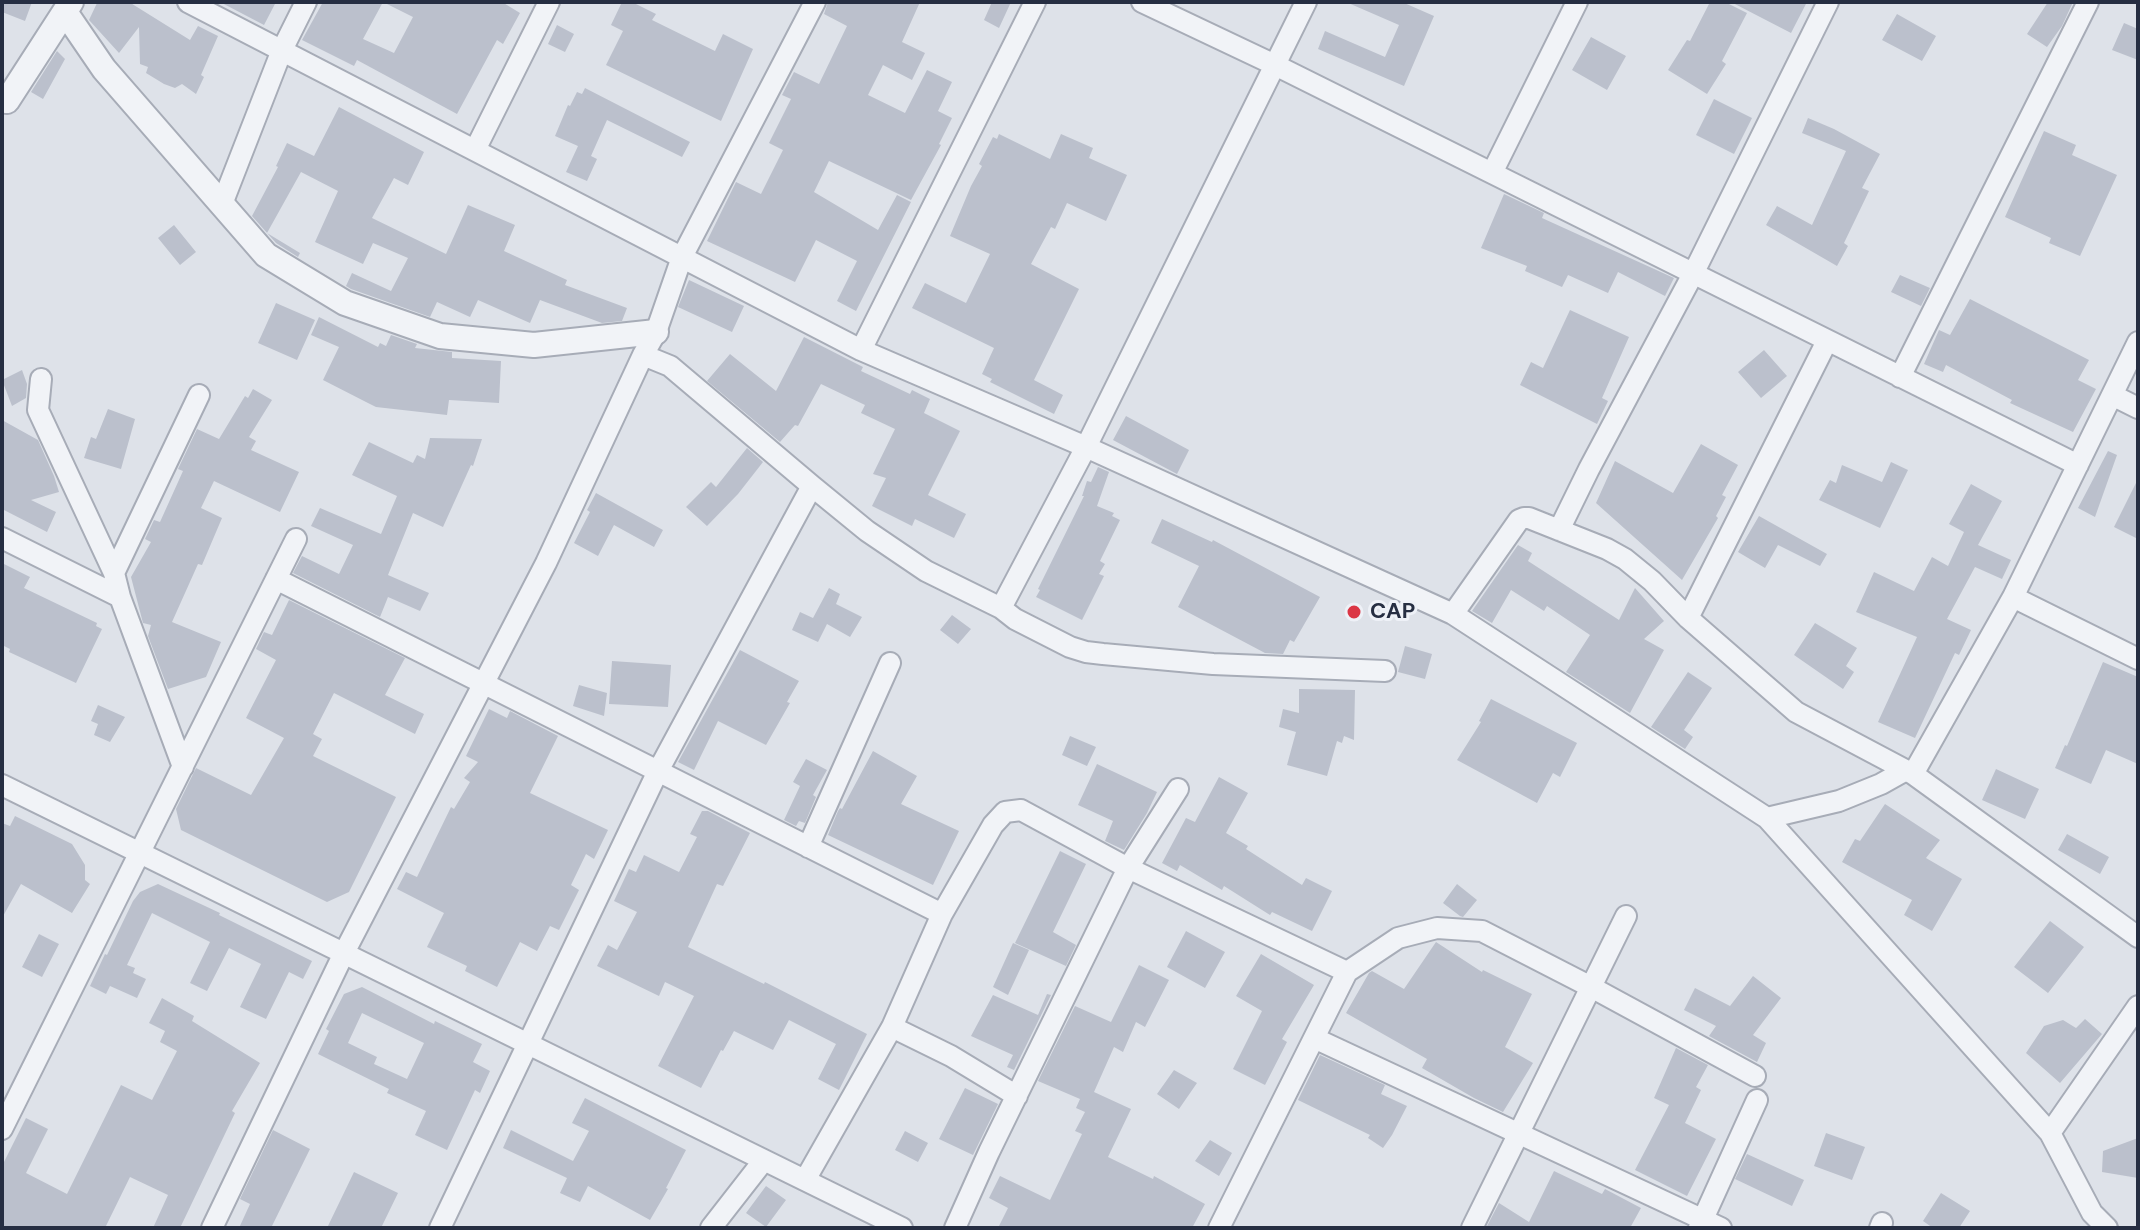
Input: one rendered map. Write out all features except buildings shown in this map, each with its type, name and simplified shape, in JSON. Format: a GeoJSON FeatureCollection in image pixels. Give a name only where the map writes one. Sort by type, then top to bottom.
{"type":"FeatureCollection","features":[{"type":"Feature","properties":{"kind":"street"},"geometry":{"type":"LineString","coordinates":[[188,2],[861,350],[1086,447],[1453,614],[1767,818],[2050,1133],[2092,1213],[2107,1228]]}},
{"type":"Feature","properties":{"kind":"street"},"geometry":{"type":"LineString","coordinates":[[222,204],[282,50],[306,2]]}},
{"type":"Feature","properties":{"kind":"street"},"geometry":{"type":"LineString","coordinates":[[475,150],[549,2]]}},
{"type":"Feature","properties":{"kind":"street"},"geometry":{"type":"LineString","coordinates":[[212,1228],[344,953],[546,563],[656,332],[682,257],[815,2]]}},
{"type":"Feature","properties":{"kind":"street"},"geometry":{"type":"LineString","coordinates":[[861,350],[1035,2]]}},
{"type":"Feature","properties":{"kind":"street"},"geometry":{"type":"LineString","coordinates":[[1142,2],[1275,65],[2078,465]]}},
{"type":"Feature","properties":{"kind":"street"},"geometry":{"type":"LineString","coordinates":[[1001,608],[1086,447],[1306,2]]}},
{"type":"Feature","properties":{"kind":"street"},"geometry":{"type":"LineString","coordinates":[[1492,173],[1577,2]]}},
{"type":"Feature","properties":{"kind":"street"},"geometry":{"type":"LineString","coordinates":[[1559,530],[1693,274],[1828,2]]}},
{"type":"Feature","properties":{"kind":"street"},"geometry":{"type":"LineString","coordinates":[[1900,377],[2088,2]]}},
{"type":"Feature","properties":{"kind":"street"},"geometry":{"type":"LineString","coordinates":[[2,99],[7,101],[68,7],[104,69],[266,255],[345,303],[440,336],[534,345],[656,332]]}},
{"type":"Feature","properties":{"kind":"street"},"geometry":{"type":"LineString","coordinates":[[1688,618],[1827,341]]}},
{"type":"Feature","properties":{"kind":"street"},"geometry":{"type":"LineString","coordinates":[[1767,818],[1839,801],[1910,772],[2013,597],[2138,342]]}},
{"type":"Feature","properties":{"kind":"street"},"geometry":{"type":"LineString","coordinates":[[643,355],[670,366],[867,531],[926,571],[1001,608],[1051,639],[1086,652],[1213,664],[1385,671]]}},
{"type":"Feature","properties":{"kind":"street"},"geometry":{"type":"LineString","coordinates":[[41,379],[38,410],[114,573],[183,767]]}},
{"type":"Feature","properties":{"kind":"street"},"geometry":{"type":"LineString","coordinates":[[114,573],[199,395]]}},
{"type":"Feature","properties":{"kind":"street"},"geometry":{"type":"LineString","coordinates":[[2112,395],[2138,408]]}},
{"type":"Feature","properties":{"kind":"street"},"geometry":{"type":"LineString","coordinates":[[440,1228],[658,771],[812,486]]}},
{"type":"Feature","properties":{"kind":"street"},"geometry":{"type":"LineString","coordinates":[[1453,614],[1519,520],[1529,518],[1607,549],[1652,581],[1688,618],[1796,712],[1910,772],[2138,937]]}},
{"type":"Feature","properties":{"kind":"street"},"geometry":{"type":"LineString","coordinates":[[2,538],[120,597]]}},
{"type":"Feature","properties":{"kind":"street"},"geometry":{"type":"LineString","coordinates":[[2,1129],[296,539]]}},
{"type":"Feature","properties":{"kind":"street"},"geometry":{"type":"LineString","coordinates":[[276,579],[942,914]]}},
{"type":"Feature","properties":{"kind":"street"},"geometry":{"type":"LineString","coordinates":[[2013,597],[2138,659]]}},
{"type":"Feature","properties":{"kind":"street"},"geometry":{"type":"LineString","coordinates":[[808,847],[890,663]]}},
{"type":"Feature","properties":{"kind":"street"},"geometry":{"type":"LineString","coordinates":[[2,785],[902,1228]]}},
{"type":"Feature","properties":{"kind":"street"},"geometry":{"type":"LineString","coordinates":[[955,1228],[1128,868],[1178,789]]}},
{"type":"Feature","properties":{"kind":"street"},"geometry":{"type":"LineString","coordinates":[[805,1180],[892,1027],[942,914],[993,825],[1005,812],[1021,810],[1128,868],[1347,972]]}},
{"type":"Feature","properties":{"kind":"street"},"geometry":{"type":"LineString","coordinates":[[1472,1228],[1626,916]]}},
{"type":"Feature","properties":{"kind":"street"},"geometry":{"type":"LineString","coordinates":[[1219,1228],[1347,972],[1398,938],[1437,928],[1482,931],[1755,1076]]}},
{"type":"Feature","properties":{"kind":"street"},"geometry":{"type":"LineString","coordinates":[[2050,1133],[2138,1006]]}},
{"type":"Feature","properties":{"kind":"street"},"geometry":{"type":"LineString","coordinates":[[892,1027],[951,1056],[1017,1096]]}},
{"type":"Feature","properties":{"kind":"street"},"geometry":{"type":"LineString","coordinates":[[1314,1038],[1708,1225],[1757,1100]]}},
{"type":"Feature","properties":{"kind":"street"},"geometry":{"type":"LineString","coordinates":[[711,1228],[764,1160]]}},
{"type":"Feature","properties":{"kind":"place","name":"CAP"},"geometry":{"type":"Point","coordinates":[1354,612]}}]}
